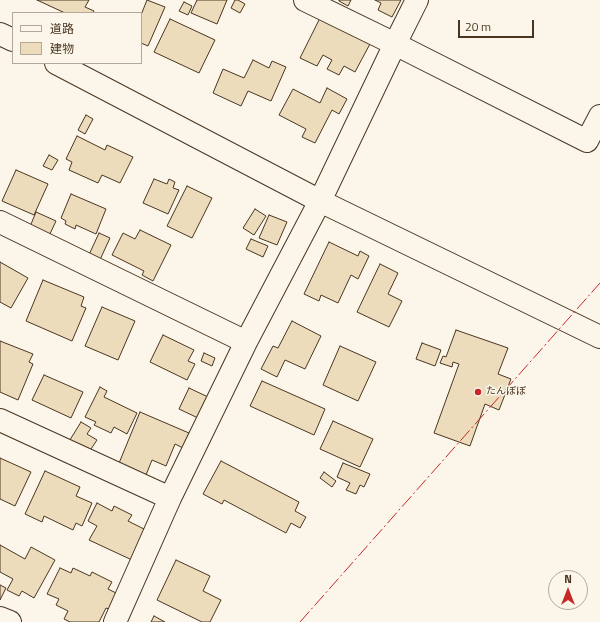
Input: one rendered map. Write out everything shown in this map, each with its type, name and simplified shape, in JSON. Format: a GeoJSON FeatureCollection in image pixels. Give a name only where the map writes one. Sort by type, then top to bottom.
{"type":"FeatureCollection","features":[{"type":"Feature","properties":{"kind":"street"},"geometry":{"type":"LineString","coordinates":[[305,0],[587,141],[600,116]]}},
{"type":"Feature","properties":{"kind":"street"},"geometry":{"type":"LineString","coordinates":[[115,622],[170,498],[246,342],[320,201],[417,0]]}},
{"type":"Feature","properties":{"kind":"street"},"geometry":{"type":"LineString","coordinates":[[0,34],[12,40]]}},
{"type":"Feature","properties":{"kind":"street"},"geometry":{"type":"LineString","coordinates":[[58,64],[320,201],[600,337]]}},
{"type":"Feature","properties":{"kind":"street"},"geometry":{"type":"LineString","coordinates":[[0,222],[246,342]]}},
{"type":"Feature","properties":{"kind":"street"},"geometry":{"type":"LineString","coordinates":[[0,420],[170,498]]}},
{"type":"Feature","properties":{"kind":"street"},"geometry":{"type":"LineString","coordinates":[[0,618],[10,622]]}},
{"type":"Feature","properties":{"kind":"building"},"geometry":{"type":"Polygon","coordinates":[[[37,0],[89,0],[85,7],[94,11],[94,12],[63,12],[37,0]]]}},
{"type":"Feature","properties":{"kind":"building"},"geometry":{"type":"Polygon","coordinates":[[[147,0],[165,7],[148,46],[142,43],[142,12],[147,0]]]}},
{"type":"Feature","properties":{"kind":"building"},"geometry":{"type":"Polygon","coordinates":[[[197,0],[227,0],[217,24],[191,13],[197,0]]]}},
{"type":"Feature","properties":{"kind":"building"},"geometry":{"type":"Polygon","coordinates":[[[235,0],[245,4],[240,13],[231,8],[235,0]]]}},
{"type":"Feature","properties":{"kind":"building"},"geometry":{"type":"Polygon","coordinates":[[[339,0],[351,0],[348,6],[339,0]]]}},
{"type":"Feature","properties":{"kind":"building"},"geometry":{"type":"Polygon","coordinates":[[[375,0],[401,0],[392,17],[378,10],[381,3],[375,0]]]}},
{"type":"Feature","properties":{"kind":"building"},"geometry":{"type":"Polygon","coordinates":[[[184,2],[192,6],[188,15],[179,11],[184,2]]]}},
{"type":"Feature","properties":{"kind":"building"},"geometry":{"type":"Polygon","coordinates":[[[321,16],[371,42],[355,72],[344,66],[339,75],[327,69],[332,60],[323,55],[317,66],[300,58],[321,16]]]}},
{"type":"Feature","properties":{"kind":"building"},"geometry":{"type":"Polygon","coordinates":[[[170,19],[215,40],[199,73],[154,52],[170,19]]]}},
{"type":"Feature","properties":{"kind":"building"},"geometry":{"type":"Polygon","coordinates":[[[253,60],[269,68],[272,61],[286,67],[271,101],[248,91],[241,106],[213,93],[223,69],[244,78],[253,60]]]}},
{"type":"Feature","properties":{"kind":"building"},"geometry":{"type":"Polygon","coordinates":[[[327,88],[347,99],[339,114],[332,110],[315,143],[302,137],[306,129],[279,115],[293,89],[320,103],[327,88]]]}},
{"type":"Feature","properties":{"kind":"building"},"geometry":{"type":"Polygon","coordinates":[[[86,115],[93,119],[85,134],[78,130],[86,115]]]}},
{"type":"Feature","properties":{"kind":"building"},"geometry":{"type":"Polygon","coordinates":[[[77,136],[105,150],[107,145],[133,157],[120,183],[102,175],[98,183],[69,170],[72,162],[66,159],[77,136]]]}},
{"type":"Feature","properties":{"kind":"building"},"geometry":{"type":"Polygon","coordinates":[[[49,155],[58,160],[52,170],[43,166],[49,155]]]}},
{"type":"Feature","properties":{"kind":"building"},"geometry":{"type":"Polygon","coordinates":[[[16,170],[48,184],[34,215],[2,201],[16,170]]]}},
{"type":"Feature","properties":{"kind":"building"},"geometry":{"type":"Polygon","coordinates":[[[154,179],[167,184],[169,179],[175,182],[173,188],[179,190],[168,214],[143,203],[154,179]]]}},
{"type":"Feature","properties":{"kind":"building"},"geometry":{"type":"Polygon","coordinates":[[[187,186],[212,198],[192,238],[167,226],[187,186]]]}},
{"type":"Feature","properties":{"kind":"building"},"geometry":{"type":"Polygon","coordinates":[[[71,194],[106,209],[96,234],[76,225],[75,229],[65,224],[66,221],[61,218],[71,194]]]}},
{"type":"Feature","properties":{"kind":"building"},"geometry":{"type":"Polygon","coordinates":[[[255,209],[266,216],[254,235],[243,228],[255,209]]]}},
{"type":"Feature","properties":{"kind":"building"},"geometry":{"type":"Polygon","coordinates":[[[36,212],[56,221],[48,238],[29,229],[36,212]]]}},
{"type":"Feature","properties":{"kind":"building"},"geometry":{"type":"Polygon","coordinates":[[[269,215],[287,222],[277,245],[259,238],[269,215]]]}},
{"type":"Feature","properties":{"kind":"building"},"geometry":{"type":"Polygon","coordinates":[[[140,230],[171,245],[153,281],[142,275],[144,271],[112,255],[123,233],[135,239],[140,230]]]}},
{"type":"Feature","properties":{"kind":"building"},"geometry":{"type":"Polygon","coordinates":[[[99,233],[110,238],[98,264],[87,259],[99,233]]]}},
{"type":"Feature","properties":{"kind":"building"},"geometry":{"type":"Polygon","coordinates":[[[251,239],[268,246],[263,257],[246,249],[251,239]]]}},
{"type":"Feature","properties":{"kind":"building"},"geometry":{"type":"Polygon","coordinates":[[[329,242],[358,256],[360,251],[369,256],[358,279],[351,275],[338,303],[321,295],[319,301],[304,294],[329,242]]]}},
{"type":"Feature","properties":{"kind":"building"},"geometry":{"type":"Polygon","coordinates":[[[0,262],[28,278],[11,308],[0,302],[0,262]]]}},
{"type":"Feature","properties":{"kind":"building"},"geometry":{"type":"Polygon","coordinates":[[[380,264],[398,273],[388,294],[402,301],[389,327],[357,312],[380,264]]]}},
{"type":"Feature","properties":{"kind":"building"},"geometry":{"type":"Polygon","coordinates":[[[43,280],[84,297],[81,306],[86,308],[72,341],[26,321],[43,280]]]}},
{"type":"Feature","properties":{"kind":"building"},"geometry":{"type":"Polygon","coordinates":[[[102,307],[135,321],[118,360],[85,346],[102,307]]]}},
{"type":"Feature","properties":{"kind":"building"},"geometry":{"type":"Polygon","coordinates":[[[292,321],[321,336],[305,369],[285,360],[277,377],[261,369],[273,346],[278,348],[292,321]]]}},
{"type":"Feature","properties":{"kind":"building","name":"たんぽぽ"},"geometry":{"type":"Polygon","coordinates":[[[456,330],[508,348],[498,374],[511,379],[499,410],[485,404],[470,446],[434,433],[459,364],[453,362],[452,367],[440,363],[443,356],[446,357],[456,330]]]}},
{"type":"Feature","properties":{"kind":"building"},"geometry":{"type":"Polygon","coordinates":[[[163,335],[194,350],[188,361],[195,364],[187,380],[150,362],[163,335]]]}},
{"type":"Feature","properties":{"kind":"building"},"geometry":{"type":"Polygon","coordinates":[[[0,341],[33,354],[29,362],[33,364],[18,400],[0,392],[0,341]]]}},
{"type":"Feature","properties":{"kind":"building"},"geometry":{"type":"Polygon","coordinates":[[[422,343],[441,350],[435,366],[416,359],[422,343]]]}},
{"type":"Feature","properties":{"kind":"building"},"geometry":{"type":"Polygon","coordinates":[[[340,346],[376,362],[358,401],[323,385],[340,346]]]}},
{"type":"Feature","properties":{"kind":"building"},"geometry":{"type":"Polygon","coordinates":[[[204,353],[215,358],[212,366],[201,361],[204,353]]]}},
{"type":"Feature","properties":{"kind":"building"},"geometry":{"type":"Polygon","coordinates":[[[44,375],[83,392],[71,418],[32,400],[44,375]]]}},
{"type":"Feature","properties":{"kind":"building"},"geometry":{"type":"Polygon","coordinates":[[[262,381],[325,409],[314,435],[250,406],[262,381]]]}},
{"type":"Feature","properties":{"kind":"building"},"geometry":{"type":"Polygon","coordinates":[[[100,387],[107,391],[104,397],[137,413],[127,434],[114,427],[111,433],[94,425],[96,422],[85,417],[100,387]]]}},
{"type":"Feature","properties":{"kind":"building"},"geometry":{"type":"Polygon","coordinates":[[[189,388],[208,397],[198,418],[179,409],[189,388]]]}},
{"type":"Feature","properties":{"kind":"building"},"geometry":{"type":"Polygon","coordinates":[[[140,412],[189,433],[183,448],[175,444],[166,466],[152,460],[144,480],[117,468],[140,412]]]}},
{"type":"Feature","properties":{"kind":"building"},"geometry":{"type":"Polygon","coordinates":[[[333,421],[373,439],[360,467],[320,449],[333,421]]]}},
{"type":"Feature","properties":{"kind":"building"},"geometry":{"type":"Polygon","coordinates":[[[81,422],[91,428],[87,434],[97,440],[87,455],[68,443],[81,422]]]}},
{"type":"Feature","properties":{"kind":"building"},"geometry":{"type":"Polygon","coordinates":[[[0,458],[31,472],[15,506],[0,499],[0,458]]]}},
{"type":"Feature","properties":{"kind":"building"},"geometry":{"type":"Polygon","coordinates":[[[221,461],[299,502],[295,511],[306,517],[300,528],[291,523],[286,533],[224,500],[222,504],[203,494],[221,461]]]}},
{"type":"Feature","properties":{"kind":"building"},"geometry":{"type":"Polygon","coordinates":[[[343,463],[370,474],[364,487],[360,485],[356,494],[346,490],[350,483],[337,477],[343,463]]]}},
{"type":"Feature","properties":{"kind":"building"},"geometry":{"type":"Polygon","coordinates":[[[45,471],[80,487],[76,496],[92,503],[82,526],[76,523],[73,530],[44,516],[42,522],[25,514],[45,471]]]}},
{"type":"Feature","properties":{"kind":"building"},"geometry":{"type":"Polygon","coordinates":[[[324,472],[336,481],[332,487],[320,478],[324,472]]]}},
{"type":"Feature","properties":{"kind":"building"},"geometry":{"type":"Polygon","coordinates":[[[97,503],[112,511],[114,506],[132,515],[128,521],[146,530],[132,560],[89,540],[97,526],[88,521],[97,503]]]}},
{"type":"Feature","properties":{"kind":"building"},"geometry":{"type":"Polygon","coordinates":[[[0,545],[25,559],[31,547],[55,560],[34,598],[22,591],[19,596],[7,590],[13,579],[0,572],[0,545]]]}},
{"type":"Feature","properties":{"kind":"building"},"geometry":{"type":"Polygon","coordinates":[[[176,560],[210,576],[203,591],[221,600],[210,622],[202,622],[157,600],[176,560]]]}},
{"type":"Feature","properties":{"kind":"building"},"geometry":{"type":"Polygon","coordinates":[[[60,568],[71,573],[73,568],[90,576],[92,572],[112,582],[108,589],[116,593],[109,609],[106,608],[99,622],[70,622],[64,619],[68,611],[56,605],[59,599],[47,594],[60,568]]]}},
{"type":"Feature","properties":{"kind":"building"},"geometry":{"type":"Polygon","coordinates":[[[0,585],[6,588],[0,600],[0,585]]]}},
{"type":"Feature","properties":{"kind":"building"},"geometry":{"type":"Polygon","coordinates":[[[154,616],[165,622],[151,622],[154,616]]]}},
{"type":"Feature","properties":{"kind":"power"},"geometry":{"type":"LineString","coordinates":[[300,622],[600,283]]}},
{"type":"Feature","properties":{"kind":"place","name":"たんぽぽ"},"geometry":{"type":"Point","coordinates":[478,392]}}]}
